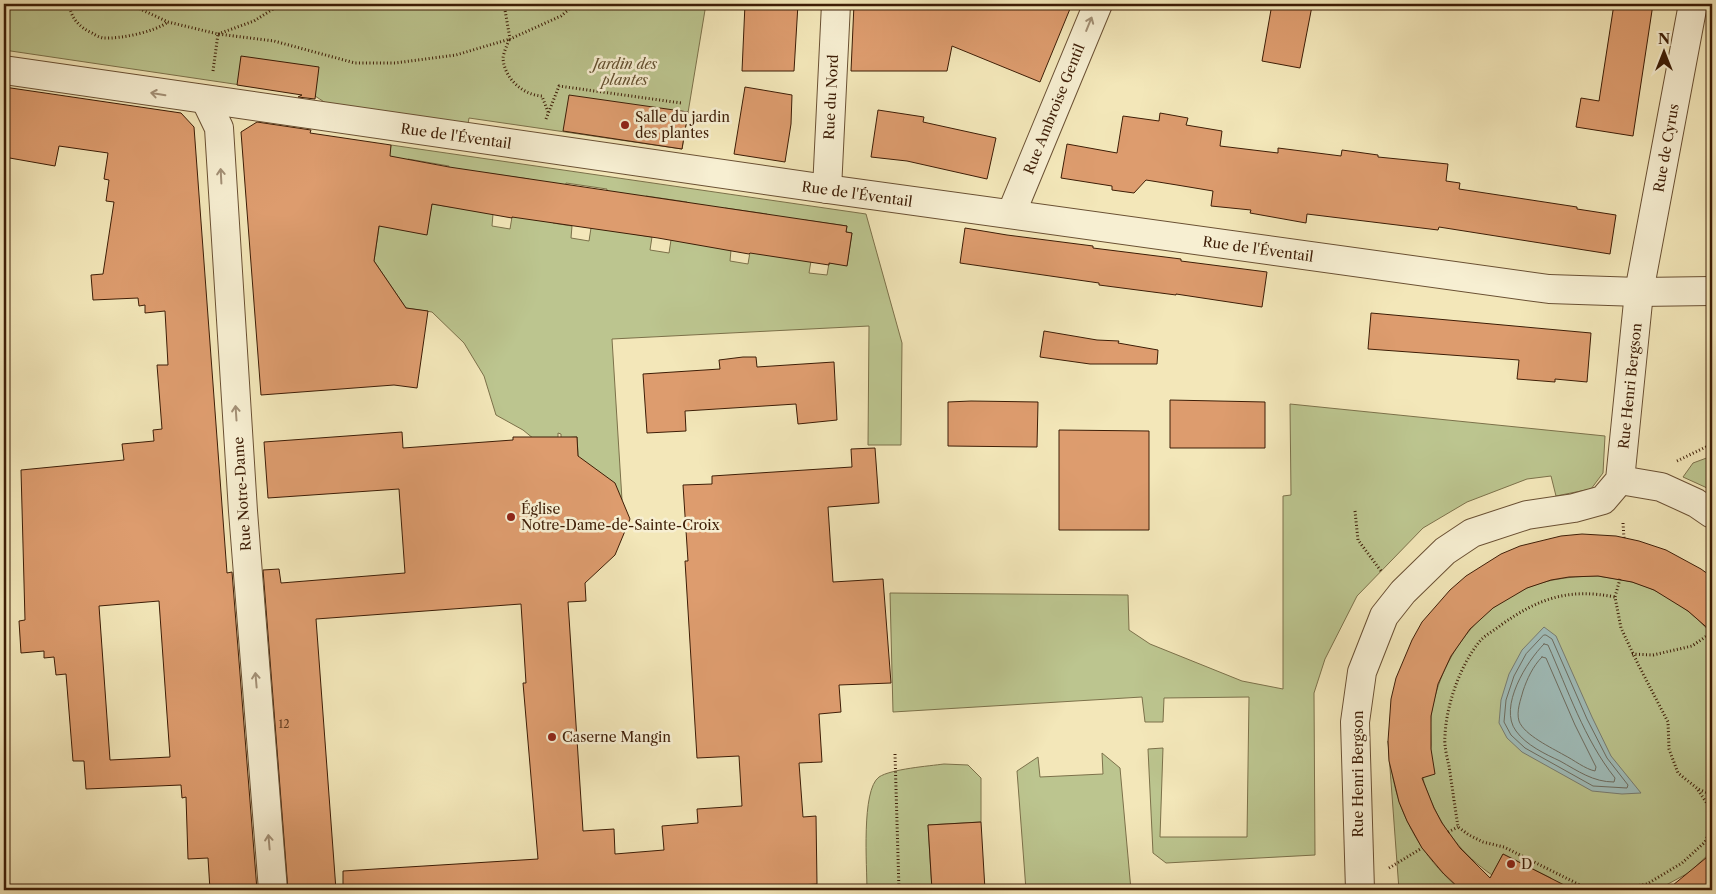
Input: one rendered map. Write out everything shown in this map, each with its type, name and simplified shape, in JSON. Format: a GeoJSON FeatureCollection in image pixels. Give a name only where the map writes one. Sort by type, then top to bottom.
{"type":"FeatureCollection","features":[{"type":"Feature","properties":{"kind":"street","name":"Rue du Nord"},"geometry":{"type":"LineString","coordinates":[[827,190],[836,4]]}},
{"type":"Feature","properties":{"kind":"street","name":"Rue Ambroise Gentil"},"geometry":{"type":"LineString","coordinates":[[1010,214],[1098,4]]}},
{"type":"Feature","properties":{"kind":"street","name":"Rue de Cyrus"},"geometry":{"type":"LineString","coordinates":[[1639,292],[1693,4]]}},
{"type":"Feature","properties":{"kind":"street","name":"Rue de l'Éventail"},"geometry":{"type":"LineString","coordinates":[[4,70],[206,101],[827,190],[1549,289],[1639,292],[1712,291]]}},
{"type":"Feature","properties":{"kind":"street","name":"Rue Notre-Dame"},"geometry":{"type":"LineString","coordinates":[[206,101],[219,128],[243,511],[273,890]]}},
{"type":"Feature","properties":{"kind":"street","name":"Rue Henri Bergson"},"geometry":{"type":"LineString","coordinates":[[1360,890],[1355,722],[1362,672],[1384,616],[1403,592],[1445,551],[1472,533],[1527,515],[1574,508],[1603,500],[1620,480],[1639,292]]}},
{"type":"Feature","properties":{"kind":"street"},"geometry":{"type":"LineString","coordinates":[[1620,480],[1661,487],[1696,503],[1712,514]]}},
{"type":"Feature","properties":{"kind":"path"},"geometry":{"type":"LineString","coordinates":[[69,4],[70,13],[81,27],[102,38],[126,36],[159,28],[168,22]]}},
{"type":"Feature","properties":{"kind":"path"},"geometry":{"type":"LineString","coordinates":[[134,4],[138,8],[168,22],[218,34],[274,41],[355,62],[375,63],[395,63],[456,55],[510,39],[561,16],[575,4]]}},
{"type":"Feature","properties":{"kind":"path"},"geometry":{"type":"LineString","coordinates":[[218,34],[254,21],[281,4]]}},
{"type":"Feature","properties":{"kind":"path"},"geometry":{"type":"LineString","coordinates":[[504,4],[510,39],[503,58],[510,79],[532,95],[542,96],[548,113],[559,86],[681,103]]}},
{"type":"Feature","properties":{"kind":"path"},"geometry":{"type":"LineString","coordinates":[[1712,345],[1708,346],[1712,383]]}},
{"type":"Feature","properties":{"kind":"path"},"geometry":{"type":"LineString","coordinates":[[1355,511],[1358,540],[1381,571],[1403,592]]}},
{"type":"Feature","properties":{"kind":"path"},"geometry":{"type":"LineString","coordinates":[[1620,579],[1615,597],[1621,628],[1632,654],[1668,722],[1669,749],[1678,773],[1698,789],[1712,795]]}},
{"type":"Feature","properties":{"kind":"path"},"geometry":{"type":"LineString","coordinates":[[1606,890],[1588,889],[1504,847],[1483,842],[1458,827],[1444,738],[1447,716],[1454,690],[1480,641],[1527,608],[1551,598],[1573,594],[1596,594],[1615,597]]}},
{"type":"Feature","properties":{"kind":"path"},"geometry":{"type":"LineString","coordinates":[[1632,654],[1653,655],[1692,646],[1711,633]]}},
{"type":"Feature","properties":{"kind":"path"},"geometry":{"type":"LineString","coordinates":[[895,754],[899,890]]}},
{"type":"Feature","properties":{"kind":"path"},"geometry":{"type":"LineString","coordinates":[[1698,789],[1712,811]]}},
{"type":"Feature","properties":{"kind":"path"},"geometry":{"type":"LineString","coordinates":[[1448,832],[1458,827]]}},
{"type":"Feature","properties":{"kind":"path"},"geometry":{"type":"LineString","coordinates":[[1615,890],[1647,884],[1682,863],[1705,842],[1712,827]]}},
{"type":"Feature","properties":{"kind":"green space","name":"Jardin des plantes"},"geometry":{"type":"Polygon","coordinates":[[[4,4],[706,4],[682,149],[469,118],[468,124],[332,107],[315,96],[4,50],[4,4]]]}},
{"type":"Feature","properties":{"kind":"green space"},"geometry":{"type":"Polygon","coordinates":[[[391,145],[866,214],[902,343],[901,445],[868,445],[869,326],[612,339],[622,500],[579,473],[577,437],[561,438],[561,434],[558,433],[558,438],[534,439],[523,430],[496,415],[484,376],[464,343],[432,312],[406,308],[374,261],[391,145]],[[408,159],[426,234],[432,204],[451,207],[455,175],[448,173],[449,166],[408,159]],[[486,173],[493,214],[492,226],[510,229],[512,217],[528,185],[529,179],[486,173]],[[566,183],[565,190],[557,190],[553,223],[572,226],[571,238],[589,241],[591,228],[606,197],[607,189],[566,183]],[[646,196],[633,234],[652,237],[650,250],[669,253],[671,240],[687,209],[687,202],[646,196]],[[725,208],[731,250],[730,261],[748,264],[750,252],[766,221],[767,214],[725,208]],[[805,220],[811,261],[809,273],[827,275],[829,263],[847,265],[852,233],[846,232],[847,226],[805,220]]]}},
{"type":"Feature","properties":{"kind":"green space"},"geometry":{"type":"Polygon","coordinates":[[[1290,404],[1605,436],[1603,473],[1591,489],[1556,496],[1551,476],[1527,479],[1467,502],[1423,528],[1357,596],[1325,659],[1314,693],[1315,855],[1166,863],[1153,853],[1148,749],[1163,748],[1160,837],[1247,837],[1249,697],[1164,698],[1163,722],[1145,722],[1142,697],[893,712],[890,593],[1128,595],[1129,630],[1150,644],[1242,681],[1283,689],[1283,496],[1291,495],[1290,404]]]}},
{"type":"Feature","properties":{"kind":"green space"},"geometry":{"type":"Polygon","coordinates":[[[1712,456],[1712,492],[1683,477],[1693,463],[1712,456]]]}},
{"type":"Feature","properties":{"kind":"green space"},"geometry":{"type":"Polygon","coordinates":[[[1598,576],[1632,582],[1654,590],[1676,602],[1696,618],[1712,635],[1712,851],[1690,872],[1657,890],[1545,890],[1551,878],[1503,854],[1492,875],[1463,850],[1447,830],[1434,808],[1423,778],[1431,749],[1431,715],[1436,691],[1445,669],[1471,628],[1488,612],[1508,598],[1530,587],[1559,579],[1598,576]]]}},
{"type":"Feature","properties":{"kind":"green space"},"geometry":{"type":"Polygon","coordinates":[[[1388,741],[1395,787],[1405,816],[1429,857],[1449,880],[1461,890],[1399,890],[1388,741]]]}},
{"type":"Feature","properties":{"kind":"green space"},"geometry":{"type":"Polygon","coordinates":[[[1102,753],[1120,768],[1131,890],[1026,890],[1017,771],[1038,757],[1040,777],[1103,774],[1102,753]]]}},
{"type":"Feature","properties":{"kind":"green space"},"geometry":{"type":"Polygon","coordinates":[[[944,764],[968,765],[981,778],[981,822],[928,825],[932,890],[867,890],[867,812],[873,785],[879,777],[885,774],[910,768],[944,764]]]}},
{"type":"Feature","properties":{"kind":"water"},"geometry":{"type":"Polygon","coordinates":[[[1544,627],[1556,636],[1611,756],[1641,793],[1622,794],[1592,791],[1522,752],[1507,738],[1499,723],[1501,700],[1509,674],[1522,650],[1544,627]]]}},
{"type":"Feature","properties":{"kind":"building"},"geometry":{"type":"Polygon","coordinates":[[[745,4],[798,4],[794,71],[742,71],[745,4]]]}},
{"type":"Feature","properties":{"kind":"building"},"geometry":{"type":"Polygon","coordinates":[[[854,4],[1072,4],[1040,82],[952,46],[947,71],[851,71],[854,4]]]}},
{"type":"Feature","properties":{"kind":"building"},"geometry":{"type":"Polygon","coordinates":[[[1272,4],[1312,6],[1300,68],[1262,61],[1272,4]]]}},
{"type":"Feature","properties":{"kind":"building"},"geometry":{"type":"Polygon","coordinates":[[[1614,4],[1653,4],[1633,136],[1576,127],[1581,98],[1599,101],[1614,4]]]}},
{"type":"Feature","properties":{"kind":"building"},"geometry":{"type":"Polygon","coordinates":[[[241,56],[319,67],[315,99],[298,97],[302,95],[237,85],[241,56]]]}},
{"type":"Feature","properties":{"kind":"building"},"geometry":{"type":"Polygon","coordinates":[[[4,87],[181,113],[194,127],[227,573],[232,572],[257,890],[210,890],[208,858],[188,859],[186,797],[182,798],[181,785],[86,789],[84,761],[73,761],[66,674],[56,675],[54,657],[44,658],[44,651],[21,653],[19,621],[25,620],[21,470],[124,460],[122,444],[154,441],[153,430],[162,429],[157,365],[168,365],[165,311],[145,313],[145,305],[139,306],[138,298],[93,300],[91,275],[103,274],[114,202],[106,201],[109,180],[104,179],[108,153],[59,146],[55,166],[4,157],[4,87]],[[159,601],[99,606],[110,760],[170,757],[159,601]]]}},
{"type":"Feature","properties":{"kind":"building"},"geometry":{"type":"Polygon","coordinates":[[[745,87],[792,95],[791,124],[785,162],[734,154],[745,87]]]}},
{"type":"Feature","properties":{"kind":"building","name":"Salle du jardin des plantes"},"geometry":{"type":"Polygon","coordinates":[[[569,95],[688,112],[682,149],[563,131],[569,95]]]}},
{"type":"Feature","properties":{"kind":"building"},"geometry":{"type":"Polygon","coordinates":[[[878,110],[924,117],[923,122],[996,138],[987,179],[907,161],[871,157],[878,110]]]}},
{"type":"Feature","properties":{"kind":"building"},"geometry":{"type":"Polygon","coordinates":[[[1160,113],[1188,118],[1186,125],[1222,131],[1220,146],[1278,153],[1278,148],[1341,156],[1342,150],[1378,155],[1378,157],[1448,164],[1446,181],[1460,183],[1459,189],[1577,207],[1577,209],[1616,215],[1610,254],[1439,227],[1438,230],[1307,214],[1306,223],[1250,213],[1251,210],[1211,206],[1213,191],[1146,180],[1134,193],[1112,190],[1112,186],[1061,178],[1067,144],[1117,153],[1123,116],[1159,121],[1160,113]]]}},
{"type":"Feature","properties":{"kind":"building"},"geometry":{"type":"Polygon","coordinates":[[[257,122],[311,130],[310,133],[391,145],[390,156],[449,167],[847,226],[846,232],[852,233],[847,266],[749,254],[658,238],[512,218],[432,204],[427,235],[379,226],[374,261],[406,308],[428,311],[417,388],[394,385],[261,395],[241,132],[257,122]]]}},
{"type":"Feature","properties":{"kind":"building"},"geometry":{"type":"Polygon","coordinates":[[[965,228],[1093,246],[1093,248],[1181,259],[1181,261],[1267,272],[1262,307],[1099,285],[1099,283],[960,263],[965,228]]]}},
{"type":"Feature","properties":{"kind":"building"},"geometry":{"type":"Polygon","coordinates":[[[1371,313],[1591,333],[1587,382],[1555,379],[1555,382],[1517,379],[1519,360],[1368,349],[1371,313]]]}},
{"type":"Feature","properties":{"kind":"building"},"geometry":{"type":"Polygon","coordinates":[[[1044,331],[1097,340],[1119,341],[1118,343],[1158,350],[1157,364],[1090,364],[1040,357],[1044,331]]]}},
{"type":"Feature","properties":{"kind":"building"},"geometry":{"type":"Polygon","coordinates":[[[756,357],[757,367],[834,362],[837,420],[798,424],[796,404],[685,411],[686,431],[647,433],[643,374],[720,369],[719,360],[756,357]]]}},
{"type":"Feature","properties":{"kind":"building"},"geometry":{"type":"Polygon","coordinates":[[[1170,400],[1265,402],[1265,448],[1170,448],[1170,400]]]}},
{"type":"Feature","properties":{"kind":"building"},"geometry":{"type":"Polygon","coordinates":[[[948,402],[1038,402],[1037,447],[948,446],[948,402]]]}},
{"type":"Feature","properties":{"kind":"building"},"geometry":{"type":"Polygon","coordinates":[[[1059,430],[1149,431],[1149,530],[1059,530],[1059,430]]]}},
{"type":"Feature","properties":{"kind":"building"},"geometry":{"type":"Polygon","coordinates":[[[402,432],[403,448],[513,440],[513,437],[577,437],[578,456],[615,483],[630,519],[615,555],[585,583],[586,601],[568,602],[583,831],[614,829],[615,854],[664,850],[662,826],[698,823],[697,809],[742,806],[739,756],[697,758],[685,561],[688,561],[683,485],[712,484],[712,476],[852,467],[851,449],[875,448],[879,503],[828,507],[833,582],[883,579],[891,683],[839,685],[841,712],[819,714],[822,762],[799,763],[803,817],[816,816],[817,884],[712,890],[343,890],[343,871],[538,859],[523,683],[526,683],[521,604],[316,619],[336,890],[288,890],[263,570],[279,569],[281,583],[405,573],[399,489],[268,498],[264,442],[402,432]]]}},
{"type":"Feature","properties":{"kind":"building"},"geometry":{"type":"Polygon","coordinates":[[[1582,534],[1616,536],[1639,541],[1666,550],[1712,577],[1712,632],[1688,611],[1654,590],[1632,582],[1598,576],[1551,580],[1527,588],[1493,608],[1470,629],[1451,656],[1438,684],[1431,716],[1431,749],[1435,774],[1422,778],[1442,823],[1460,848],[1490,878],[1503,854],[1574,890],[1461,890],[1443,873],[1422,848],[1399,802],[1389,761],[1388,741],[1391,699],[1396,678],[1422,622],[1450,590],[1466,576],[1501,554],[1520,546],[1561,536],[1582,534]]]}},
{"type":"Feature","properties":{"kind":"building"},"geometry":{"type":"Polygon","coordinates":[[[981,822],[985,890],[932,890],[928,825],[981,822]]]}},
{"type":"Feature","properties":{"kind":"building"},"geometry":{"type":"Polygon","coordinates":[[[1712,853],[1712,890],[1667,890],[1712,853]]]}},
{"type":"Feature","properties":{"kind":"place","name":"Salle du jardin des plantes"},"geometry":{"type":"Point","coordinates":[625,125]}},
{"type":"Feature","properties":{"kind":"place","name":"Église Notre-Dame-de-Sainte-Croix"},"geometry":{"type":"Point","coordinates":[511,517]}},
{"type":"Feature","properties":{"kind":"place","name":"Caserne Mangin"},"geometry":{"type":"Point","coordinates":[552,737]}},
{"type":"Feature","properties":{"kind":"place","name":"D"},"geometry":{"type":"Point","coordinates":[1511,864]}}]}
